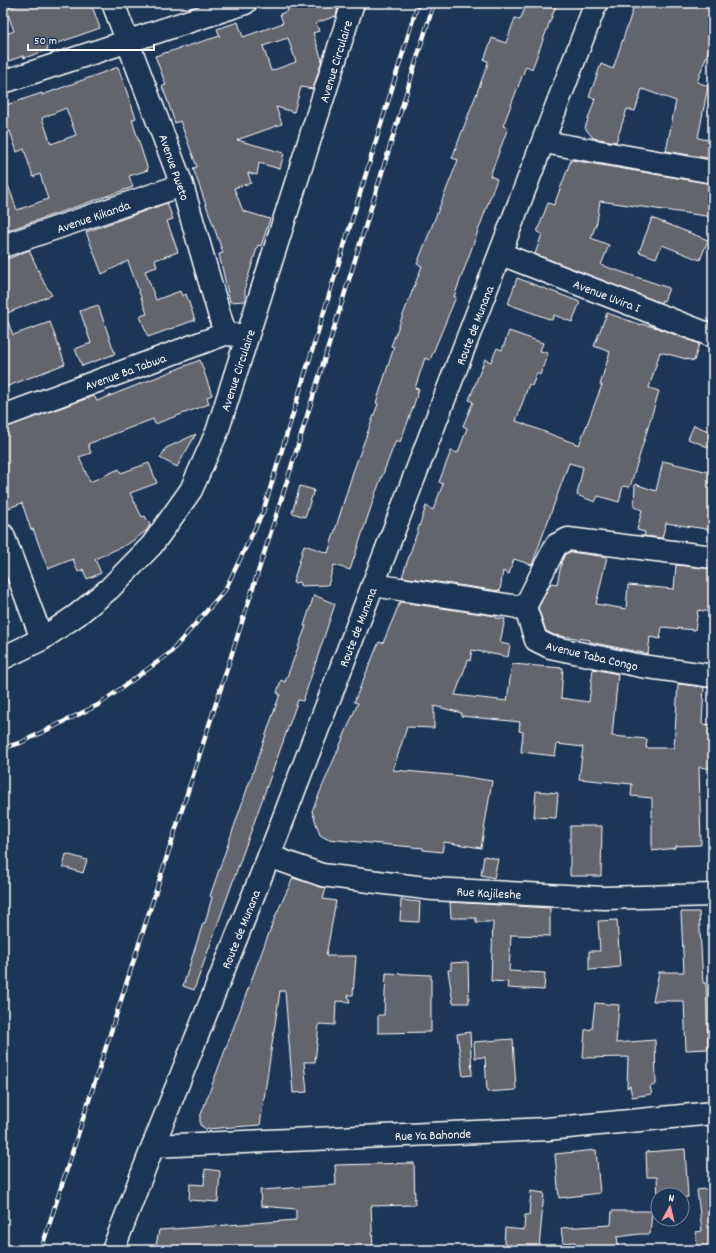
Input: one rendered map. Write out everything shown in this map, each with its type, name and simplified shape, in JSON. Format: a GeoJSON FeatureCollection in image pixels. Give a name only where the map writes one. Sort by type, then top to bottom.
{"type":"FeatureCollection","features":[{"type":"Feature","properties":{"kind":"street","name":"Avenue Pweto"},"geometry":{"type":"LineString","coordinates":[[113,3],[182,185],[225,334]]}},
{"type":"Feature","properties":{"kind":"street"},"geometry":{"type":"LineString","coordinates":[[3,82],[245,3]]}},
{"type":"Feature","properties":{"kind":"street","name":"Avenue Circulaire"},"geometry":{"type":"LineString","coordinates":[[3,658],[42,639],[77,615],[109,589],[152,545],[191,490],[217,432],[353,3]]}},
{"type":"Feature","properties":{"kind":"street","name":"Route de Munana"},"geometry":{"type":"LineString","coordinates":[[113,1250],[269,856],[544,142],[596,3]]}},
{"type":"Feature","properties":{"kind":"street"},"geometry":{"type":"LineString","coordinates":[[544,142],[713,172]]}},
{"type":"Feature","properties":{"kind":"street","name":"Avenue Kikanda"},"geometry":{"type":"LineString","coordinates":[[3,246],[182,185]]}},
{"type":"Feature","properties":{"kind":"street","name":"Avenue Uvira I"},"geometry":{"type":"LineString","coordinates":[[501,254],[713,336]]}},
{"type":"Feature","properties":{"kind":"street","name":"Avenue Ba Tabwa"},"geometry":{"type":"LineString","coordinates":[[3,416],[225,334],[248,335]]}},
{"type":"Feature","properties":{"kind":"street"},"geometry":{"type":"LineString","coordinates":[[3,535],[42,639]]}},
{"type":"Feature","properties":{"kind":"street"},"geometry":{"type":"LineString","coordinates":[[373,585],[512,605],[524,609],[556,545],[563,540],[568,539],[713,557]]}},
{"type":"Feature","properties":{"kind":"street","name":"Avenue Taba Congo"},"geometry":{"type":"LineString","coordinates":[[524,609],[536,640],[550,647],[641,666],[713,676]]}},
{"type":"Feature","properties":{"kind":"street","name":"Rue Kajileshe"},"geometry":{"type":"LineString","coordinates":[[269,856],[322,875],[433,889],[604,898],[713,895]]}},
{"type":"Feature","properties":{"kind":"street","name":"Rue Ya Bahonde"},"geometry":{"type":"LineString","coordinates":[[153,1146],[547,1129],[713,1113]]}},
{"type":"Feature","properties":{"kind":"building"},"geometry":{"type":"Polygon","coordinates":[[[22,3],[91,3],[100,28],[47,47],[48,50],[3,63],[3,35],[14,31],[6,9],[22,3]]]}},
{"type":"Feature","properties":{"kind":"building"},"geometry":{"type":"Polygon","coordinates":[[[299,3],[339,3],[336,16],[316,23],[319,31],[313,33],[322,60],[313,89],[301,87],[294,112],[276,107],[282,124],[237,140],[284,153],[280,169],[259,163],[257,175],[248,173],[251,183],[234,188],[243,211],[270,219],[261,246],[258,245],[245,287],[245,301],[230,302],[219,254],[223,253],[193,168],[197,167],[180,121],[175,123],[162,86],[166,85],[155,56],[220,36],[217,29],[238,22],[243,37],[283,23],[280,14],[288,11],[286,7],[299,3]],[[288,38],[263,46],[271,71],[296,62],[288,38]]]}},
{"type":"Feature","properties":{"kind":"building"},"geometry":{"type":"Polygon","coordinates":[[[527,3],[557,3],[532,69],[526,66],[503,126],[508,128],[490,176],[497,179],[454,297],[456,297],[430,360],[425,358],[415,388],[419,389],[400,442],[396,440],[376,492],[350,570],[334,565],[328,585],[300,586],[300,582],[293,583],[304,545],[328,553],[353,472],[378,404],[376,403],[394,347],[391,346],[422,266],[417,264],[458,160],[452,158],[487,66],[488,61],[484,60],[492,38],[506,43],[515,18],[520,20],[527,3]]]}},
{"type":"Feature","properties":{"kind":"building"},"geometry":{"type":"Polygon","coordinates":[[[635,3],[704,3],[713,6],[713,38],[697,82],[708,86],[698,138],[713,141],[713,159],[666,151],[676,101],[642,89],[635,111],[627,109],[616,142],[593,138],[585,128],[595,99],[589,97],[601,64],[613,69],[635,3]]]}},
{"type":"Feature","properties":{"kind":"building"},"geometry":{"type":"Polygon","coordinates":[[[118,67],[136,118],[132,120],[148,170],[129,176],[133,187],[3,232],[3,177],[5,177],[17,210],[48,199],[40,174],[33,177],[24,149],[17,152],[10,131],[3,133],[3,106],[42,93],[42,95],[118,67]],[[66,108],[42,118],[51,144],[76,135],[66,108]]]}},
{"type":"Feature","properties":{"kind":"building"},"geometry":{"type":"Polygon","coordinates":[[[571,160],[713,184],[713,217],[600,201],[597,222],[591,238],[609,245],[601,265],[669,288],[664,301],[662,300],[661,303],[535,254],[542,234],[537,232],[548,203],[554,205],[571,160]]]}},
{"type":"Feature","properties":{"kind":"building"},"geometry":{"type":"Polygon","coordinates":[[[167,203],[173,219],[167,221],[178,252],[155,260],[157,267],[145,271],[156,300],[180,291],[182,296],[186,294],[195,320],[148,337],[140,316],[147,314],[128,261],[102,274],[86,232],[167,203]]]}},
{"type":"Feature","properties":{"kind":"building"},"geometry":{"type":"Polygon","coordinates":[[[652,218],[708,240],[700,260],[662,245],[656,258],[639,252],[652,218]]]}},
{"type":"Feature","properties":{"kind":"building"},"geometry":{"type":"Polygon","coordinates":[[[29,250],[44,283],[52,295],[5,314],[13,335],[50,322],[65,364],[3,388],[3,261],[29,250]]]}},
{"type":"Feature","properties":{"kind":"building"},"geometry":{"type":"Polygon","coordinates":[[[517,278],[580,302],[572,322],[554,315],[552,320],[508,304],[517,278]]]}},
{"type":"Feature","properties":{"kind":"building"},"geometry":{"type":"Polygon","coordinates":[[[98,305],[115,354],[82,366],[75,349],[91,343],[80,311],[98,305]]]}},
{"type":"Feature","properties":{"kind":"building"},"geometry":{"type":"Polygon","coordinates":[[[607,313],[641,325],[658,328],[699,344],[694,361],[660,352],[649,388],[659,391],[630,487],[623,486],[619,502],[598,496],[595,502],[577,495],[583,467],[569,463],[532,565],[514,559],[509,574],[503,571],[500,591],[402,577],[426,506],[433,510],[443,484],[439,482],[451,451],[458,453],[467,428],[463,426],[473,402],[469,400],[485,359],[491,362],[497,348],[502,350],[509,331],[543,343],[540,351],[548,353],[540,375],[537,373],[532,386],[529,384],[516,421],[579,445],[602,385],[600,385],[610,352],[594,346],[607,313]]]}},
{"type":"Feature","properties":{"kind":"building"},"geometry":{"type":"Polygon","coordinates":[[[200,360],[212,395],[207,397],[209,404],[155,424],[153,419],[88,444],[91,453],[79,457],[90,482],[119,469],[121,473],[149,463],[157,483],[130,493],[142,517],[145,516],[150,525],[146,531],[128,544],[95,559],[101,573],[87,579],[83,569],[78,572],[73,559],[48,569],[33,529],[31,530],[22,503],[9,508],[3,490],[3,428],[94,396],[97,401],[200,360]]]}},
{"type":"Feature","properties":{"kind":"building"},"geometry":{"type":"Polygon","coordinates":[[[694,425],[713,433],[713,449],[688,439],[694,425]]]}},
{"type":"Feature","properties":{"kind":"building"},"geometry":{"type":"Polygon","coordinates":[[[196,434],[177,467],[160,458],[166,448],[196,434]]]}},
{"type":"Feature","properties":{"kind":"building"},"geometry":{"type":"Polygon","coordinates":[[[663,461],[713,473],[713,530],[666,523],[662,538],[644,536],[645,532],[637,530],[642,510],[634,507],[635,484],[656,491],[663,461]]]}},
{"type":"Feature","properties":{"kind":"building"},"geometry":{"type":"Polygon","coordinates":[[[300,486],[314,490],[305,517],[292,513],[300,486]]]}},
{"type":"Feature","properties":{"kind":"building"},"geometry":{"type":"Polygon","coordinates":[[[570,552],[607,557],[596,604],[626,609],[628,585],[674,589],[676,565],[713,569],[712,612],[698,610],[695,630],[662,627],[660,639],[650,637],[648,654],[590,642],[590,640],[554,635],[546,631],[538,608],[551,583],[557,584],[562,560],[565,554],[570,552]]]}},
{"type":"Feature","properties":{"kind":"building"},"geometry":{"type":"Polygon","coordinates":[[[314,595],[335,604],[303,701],[298,700],[194,990],[183,986],[203,923],[205,923],[212,897],[210,896],[280,694],[277,693],[281,680],[285,682],[306,626],[304,626],[314,595]]]}},
{"type":"Feature","properties":{"kind":"building"},"geometry":{"type":"Polygon","coordinates":[[[400,602],[496,616],[496,618],[505,619],[500,643],[510,645],[508,657],[472,650],[470,661],[468,660],[455,695],[507,701],[512,664],[563,668],[561,698],[589,702],[593,669],[618,674],[612,736],[647,739],[646,748],[674,748],[678,684],[704,687],[702,724],[713,725],[713,769],[699,767],[701,845],[675,846],[675,848],[652,851],[652,798],[631,796],[632,784],[579,779],[583,747],[557,744],[555,756],[521,752],[523,732],[519,731],[520,722],[461,716],[462,713],[434,706],[434,728],[407,727],[393,770],[461,776],[492,781],[481,848],[444,842],[442,852],[423,850],[423,848],[327,839],[320,835],[312,811],[358,703],[354,702],[379,642],[383,643],[400,602]]]}},
{"type":"Feature","properties":{"kind":"building"},"geometry":{"type":"Polygon","coordinates":[[[536,791],[558,793],[556,818],[534,817],[536,791]]]}},
{"type":"Feature","properties":{"kind":"building"},"geometry":{"type":"Polygon","coordinates":[[[570,826],[602,826],[601,876],[570,876],[570,826]]]}},
{"type":"Feature","properties":{"kind":"building"},"geometry":{"type":"Polygon","coordinates":[[[66,854],[87,860],[83,873],[63,867],[66,854]]]}},
{"type":"Feature","properties":{"kind":"building"},"geometry":{"type":"Polygon","coordinates":[[[484,856],[498,859],[494,878],[481,875],[484,856]]]}},
{"type":"Feature","properties":{"kind":"building"},"geometry":{"type":"Polygon","coordinates":[[[293,878],[326,888],[323,899],[336,901],[326,956],[356,956],[353,995],[348,995],[350,1002],[336,1001],[335,1025],[319,1024],[315,1062],[304,1062],[307,1092],[293,1093],[285,991],[280,991],[260,1125],[206,1129],[200,1125],[200,1117],[275,917],[293,878]]]}},
{"type":"Feature","properties":{"kind":"building"},"geometry":{"type":"Polygon","coordinates":[[[401,900],[420,902],[419,922],[400,921],[401,900]]]}},
{"type":"Feature","properties":{"kind":"building"},"geometry":{"type":"Polygon","coordinates":[[[450,902],[550,908],[550,936],[511,935],[509,971],[545,973],[544,990],[507,988],[508,982],[491,981],[493,922],[476,922],[476,918],[451,918],[450,902]]]}},
{"type":"Feature","properties":{"kind":"building"},"geometry":{"type":"Polygon","coordinates":[[[681,912],[699,912],[703,983],[706,983],[708,1049],[686,1050],[684,1001],[653,1001],[659,972],[684,972],[681,912]]]}},
{"type":"Feature","properties":{"kind":"building"},"geometry":{"type":"Polygon","coordinates":[[[617,920],[620,967],[589,970],[589,951],[600,951],[598,921],[617,920]]]}},
{"type":"Feature","properties":{"kind":"building"},"geometry":{"type":"Polygon","coordinates":[[[468,962],[469,1003],[453,1003],[448,970],[451,970],[451,963],[468,962]]]}},
{"type":"Feature","properties":{"kind":"building"},"geometry":{"type":"Polygon","coordinates":[[[386,973],[431,975],[431,1032],[378,1033],[378,1015],[384,1015],[386,973]]]}},
{"type":"Feature","properties":{"kind":"building"},"geometry":{"type":"Polygon","coordinates":[[[595,1003],[619,1005],[616,1043],[655,1040],[656,1084],[650,1087],[652,1094],[632,1097],[630,1086],[627,1088],[628,1057],[583,1058],[585,1030],[592,1029],[595,1003]]]}},
{"type":"Feature","properties":{"kind":"building"},"geometry":{"type":"Polygon","coordinates":[[[470,1032],[472,1075],[463,1076],[457,1034],[470,1032]]]}},
{"type":"Feature","properties":{"kind":"building"},"geometry":{"type":"Polygon","coordinates":[[[513,1039],[516,1090],[487,1092],[485,1057],[475,1058],[474,1042],[513,1039]]]}},
{"type":"Feature","properties":{"kind":"building"},"geometry":{"type":"Polygon","coordinates":[[[685,1149],[687,1187],[657,1187],[657,1177],[647,1177],[646,1152],[685,1149]]]}},
{"type":"Feature","properties":{"kind":"building"},"geometry":{"type":"Polygon","coordinates":[[[596,1150],[600,1193],[559,1198],[555,1154],[596,1150]]]}},
{"type":"Feature","properties":{"kind":"building"},"geometry":{"type":"Polygon","coordinates":[[[414,1163],[415,1205],[371,1206],[373,1249],[155,1250],[159,1230],[296,1220],[296,1209],[261,1206],[260,1190],[336,1185],[335,1165],[414,1163]]]}},
{"type":"Feature","properties":{"kind":"building"},"geometry":{"type":"Polygon","coordinates":[[[205,1169],[220,1171],[218,1202],[189,1200],[190,1184],[204,1185],[205,1169]]]}},
{"type":"Feature","properties":{"kind":"building"},"geometry":{"type":"Polygon","coordinates":[[[713,1188],[713,1249],[704,1250],[704,1247],[698,1248],[695,1232],[702,1231],[697,1190],[713,1188]]]}},
{"type":"Feature","properties":{"kind":"building"},"geometry":{"type":"Polygon","coordinates":[[[531,1191],[544,1193],[539,1247],[504,1245],[505,1228],[524,1230],[525,1215],[529,1215],[531,1191]]]}},
{"type":"Feature","properties":{"kind":"building"},"geometry":{"type":"Polygon","coordinates":[[[612,1211],[650,1211],[650,1234],[617,1237],[619,1250],[576,1250],[575,1242],[563,1243],[561,1228],[611,1225],[612,1211]]]}},
{"type":"Feature","properties":{"kind":"railway"},"geometry":{"type":"LineString","coordinates":[[3,748],[20,743],[98,705],[170,653],[225,590],[263,512],[418,3]]}},
{"type":"Feature","properties":{"kind":"railway"},"geometry":{"type":"LineString","coordinates":[[41,1250],[283,494],[434,3]]}}]}
